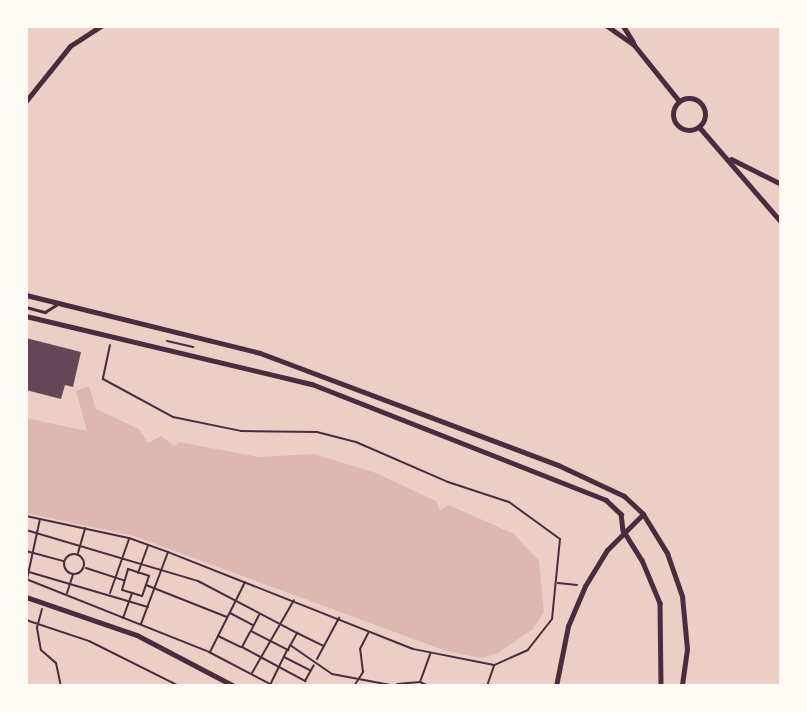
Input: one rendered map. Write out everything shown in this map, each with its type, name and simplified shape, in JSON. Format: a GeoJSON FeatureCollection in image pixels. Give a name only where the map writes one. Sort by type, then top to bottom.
{"type":"FeatureCollection","features":[{"type":"Feature","properties":{"kind":"street"},"geometry":{"type":"LineString","coordinates":[[26,101],[70,46],[101,26]]}},
{"type":"Feature","properties":{"kind":"street"},"geometry":{"type":"LineString","coordinates":[[607,26],[634,45]]}},
{"type":"Feature","properties":{"kind":"street"},"geometry":{"type":"LineString","coordinates":[[623,26],[634,45],[679,101]]}},
{"type":"Feature","properties":{"kind":"street"},"geometry":{"type":"LineString","coordinates":[[689,97],[700,102],[705,111],[699,127],[685,130],[676,124],[672,115],[679,101],[689,97]]}},
{"type":"Feature","properties":{"kind":"street"},"geometry":{"type":"LineString","coordinates":[[699,127],[781,222]]}},
{"type":"Feature","properties":{"kind":"street"},"geometry":{"type":"LineString","coordinates":[[728,158],[781,184]]}},
{"type":"Feature","properties":{"kind":"street"},"geometry":{"type":"LineString","coordinates":[[26,295],[56,305],[260,353],[595,480],[624,496],[643,514],[667,553],[682,596],[687,621],[682,686]]}},
{"type":"Feature","properties":{"kind":"street"},"geometry":{"type":"LineString","coordinates":[[26,316],[110,337],[190,352],[312,384],[585,489],[621,514],[623,530],[642,560],[660,603],[662,686]]}},
{"type":"Feature","properties":{"kind":"street"},"geometry":{"type":"LineString","coordinates":[[556,686],[568,626],[584,586],[623,530],[643,514]]}},
{"type":"Feature","properties":{"kind":"street"},"geometry":{"type":"LineString","coordinates":[[26,597],[45,601],[137,635],[234,686]]}},
{"type":"Feature","properties":{"kind":"lane"},"geometry":{"type":"LineString","coordinates":[[26,307],[45,312],[56,305]]}},
{"type":"Feature","properties":{"kind":"path"},"geometry":{"type":"LineString","coordinates":[[26,516],[129,538],[295,599],[369,632],[430,654],[494,665],[527,650],[552,619],[560,539],[526,511],[337,436],[241,431],[173,417],[103,379],[110,337]]}},
{"type":"Feature","properties":{"kind":"path"},"geometry":{"type":"LineString","coordinates":[[159,340],[198,349]]}},
{"type":"Feature","properties":{"kind":"path"},"geometry":{"type":"LineString","coordinates":[[40,518],[27,579],[209,652],[274,686]]}},
{"type":"Feature","properties":{"kind":"path"},"geometry":{"type":"LineString","coordinates":[[85,527],[78,554],[84,567],[125,580]]}},
{"type":"Feature","properties":{"kind":"path"},"geometry":{"type":"LineString","coordinates":[[26,530],[160,569],[235,600],[324,647]]}},
{"type":"Feature","properties":{"kind":"path"},"geometry":{"type":"LineString","coordinates":[[109,595],[129,538]]}},
{"type":"Feature","properties":{"kind":"path"},"geometry":{"type":"LineString","coordinates":[[26,541],[26,555]]}},
{"type":"Feature","properties":{"kind":"path"},"geometry":{"type":"LineString","coordinates":[[138,573],[148,545]]}},
{"type":"Feature","properties":{"kind":"path"},"geometry":{"type":"LineString","coordinates":[[27,551],[65,561],[73,574]]}},
{"type":"Feature","properties":{"kind":"path"},"geometry":{"type":"LineString","coordinates":[[137,635],[168,552]]}},
{"type":"Feature","properties":{"kind":"path"},"geometry":{"type":"LineString","coordinates":[[65,561],[78,554]]}},
{"type":"Feature","properties":{"kind":"path"},"geometry":{"type":"LineString","coordinates":[[66,593],[73,574],[84,567]]}},
{"type":"Feature","properties":{"kind":"path"},"geometry":{"type":"LineString","coordinates":[[128,569],[138,573],[149,576],[142,596],[122,590],[128,569]]}},
{"type":"Feature","properties":{"kind":"path"},"geometry":{"type":"LineString","coordinates":[[29,572],[149,607]]}},
{"type":"Feature","properties":{"kind":"path"},"geometry":{"type":"LineString","coordinates":[[209,652],[246,581]]}},
{"type":"Feature","properties":{"kind":"path"},"geometry":{"type":"LineString","coordinates":[[557,583],[584,586]]}},
{"type":"Feature","properties":{"kind":"path"},"geometry":{"type":"LineString","coordinates":[[146,585],[227,617]]}},
{"type":"Feature","properties":{"kind":"path"},"geometry":{"type":"LineString","coordinates":[[123,619],[132,593]]}},
{"type":"Feature","properties":{"kind":"path"},"geometry":{"type":"LineString","coordinates":[[252,673],[295,599]]}},
{"type":"Feature","properties":{"kind":"path"},"geometry":{"type":"LineString","coordinates":[[45,601],[38,623],[41,650],[56,663],[61,686]]}},
{"type":"Feature","properties":{"kind":"path"},"geometry":{"type":"LineString","coordinates":[[34,606],[42,609]]}},
{"type":"Feature","properties":{"kind":"path"},"geometry":{"type":"LineString","coordinates":[[229,612],[254,626]]}},
{"type":"Feature","properties":{"kind":"path"},"geometry":{"type":"LineString","coordinates":[[242,647],[260,614]]}},
{"type":"Feature","properties":{"kind":"path"},"geometry":{"type":"LineString","coordinates":[[218,636],[305,681],[339,618]]}},
{"type":"Feature","properties":{"kind":"path"},"geometry":{"type":"LineString","coordinates":[[26,620],[89,642],[179,686]]}},
{"type":"Feature","properties":{"kind":"path"},"geometry":{"type":"LineString","coordinates":[[251,631],[288,650]]}},
{"type":"Feature","properties":{"kind":"path"},"geometry":{"type":"LineString","coordinates":[[354,686],[360,679],[364,663],[360,649],[369,632]]}},
{"type":"Feature","properties":{"kind":"path"},"geometry":{"type":"LineString","coordinates":[[270,684],[297,633]]}},
{"type":"Feature","properties":{"kind":"path"},"geometry":{"type":"LineString","coordinates":[[290,645],[317,660]]}},
{"type":"Feature","properties":{"kind":"path"},"geometry":{"type":"LineString","coordinates":[[420,682],[430,654]]}},
{"type":"Feature","properties":{"kind":"path"},"geometry":{"type":"LineString","coordinates":[[284,657],[311,671]]}},
{"type":"Feature","properties":{"kind":"path"},"geometry":{"type":"LineString","coordinates":[[314,665],[332,674],[396,685],[420,682],[429,686]]}},
{"type":"Feature","properties":{"kind":"path"},"geometry":{"type":"LineString","coordinates":[[487,686],[494,665]]}},
{"type":"Feature","properties":{"kind":"path"},"geometry":{"type":"LineString","coordinates":[[360,679],[364,686]]}},
{"type":"Feature","properties":{"kind":"shaded area"},"geometry":{"type":"Polygon","coordinates":[[[26,26],[781,26],[781,686],[26,686],[26,26]]]}},
{"type":"Feature","properties":{"kind":"shaded area"},"geometry":{"type":"Polygon","coordinates":[[[89,386],[96,409],[139,429],[148,443],[161,436],[174,446],[179,442],[259,457],[314,454],[376,473],[436,501],[440,510],[449,505],[514,534],[539,561],[544,612],[533,629],[498,653],[482,658],[446,651],[134,536],[26,513],[26,418],[87,431],[76,391],[89,386]]]}},
{"type":"Feature","properties":{"kind":"building"},"geometry":{"type":"Polygon","coordinates":[[[26,338],[81,352],[73,387],[65,385],[61,399],[26,390],[26,338]]]}}]}
